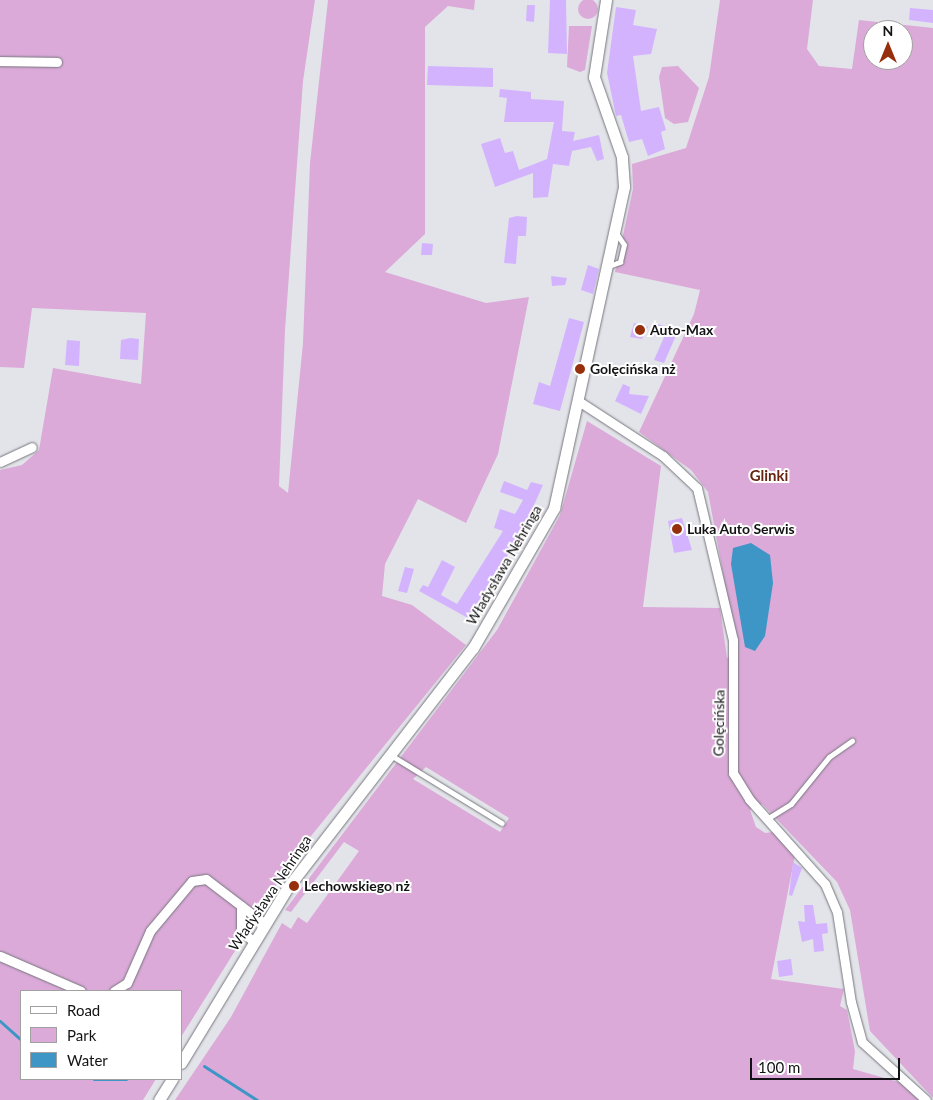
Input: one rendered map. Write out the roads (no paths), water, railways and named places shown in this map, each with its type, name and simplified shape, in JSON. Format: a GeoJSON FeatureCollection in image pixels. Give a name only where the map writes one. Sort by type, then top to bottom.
{"type":"FeatureCollection","features":[{"type":"Feature","properties":{"kind":"street","name":"Władysława Nehringa"},"geometry":{"type":"LineString","coordinates":[[182,1061],[265,924],[473,648],[543,533],[563,482],[616,232],[624,170],[594,72],[606,0]]}},
{"type":"Feature","properties":{"kind":"street"},"geometry":{"type":"LineString","coordinates":[[0,61],[57,62]]}},
{"type":"Feature","properties":{"kind":"street","name":"Golęcińska"},"geometry":{"type":"LineString","coordinates":[[580,402],[663,456],[697,488],[733,640],[733,773],[766,819],[826,884],[837,912],[852,1011],[862,1042],[926,1100]]}},
{"type":"Feature","properties":{"kind":"street"},"geometry":{"type":"LineString","coordinates":[[0,462],[32,447]]}},
{"type":"Feature","properties":{"kind":"street"},"geometry":{"type":"LineString","coordinates":[[116,990],[127,983],[150,930],[186,886],[206,879],[265,924]]}},
{"type":"Feature","properties":{"kind":"street"},"geometry":{"type":"LineString","coordinates":[[241,906],[241,931],[254,942]]}},
{"type":"Feature","properties":{"kind":"street"},"geometry":{"type":"LineString","coordinates":[[0,956],[80,990]]}},
{"type":"Feature","properties":{"kind":"street"},"geometry":{"type":"LineString","coordinates":[[159,1100],[171,1080]]}},
{"type":"Feature","properties":{"kind":"lane"},"geometry":{"type":"LineString","coordinates":[[766,819],[791,804],[829,757],[852,741]]}},
{"type":"Feature","properties":{"kind":"lane"},"geometry":{"type":"LineString","coordinates":[[391,755],[502,823]]}},
{"type":"Feature","properties":{"kind":"water"},"geometry":{"type":"Polygon","coordinates":[[[751,543],[770,555],[773,583],[765,636],[755,651],[745,647],[731,564],[733,548],[751,543]]]}},
{"type":"Feature","properties":{"kind":"waterway"},"geometry":{"type":"LineString","coordinates":[[0,1021],[20,1039]]}},
{"type":"Feature","properties":{"kind":"waterway"},"geometry":{"type":"LineString","coordinates":[[204,1066],[257,1100]]}},
{"type":"Feature","properties":{"kind":"place","name":"Auto-Max"},"geometry":{"type":"Point","coordinates":[640,330]}},
{"type":"Feature","properties":{"kind":"place","name":"Golęcińska nż"},"geometry":{"type":"Point","coordinates":[580,369]}},
{"type":"Feature","properties":{"kind":"place","name":"Luka Auto Serwis"},"geometry":{"type":"Point","coordinates":[677,529]}},
{"type":"Feature","properties":{"kind":"place","name":"Lechowskiego nż"},"geometry":{"type":"Point","coordinates":[294,886]}},
{"type":"Feature","properties":{"kind":"district","name":"Glinki"},"geometry":{"type":"Point","coordinates":[769,476]}}]}
